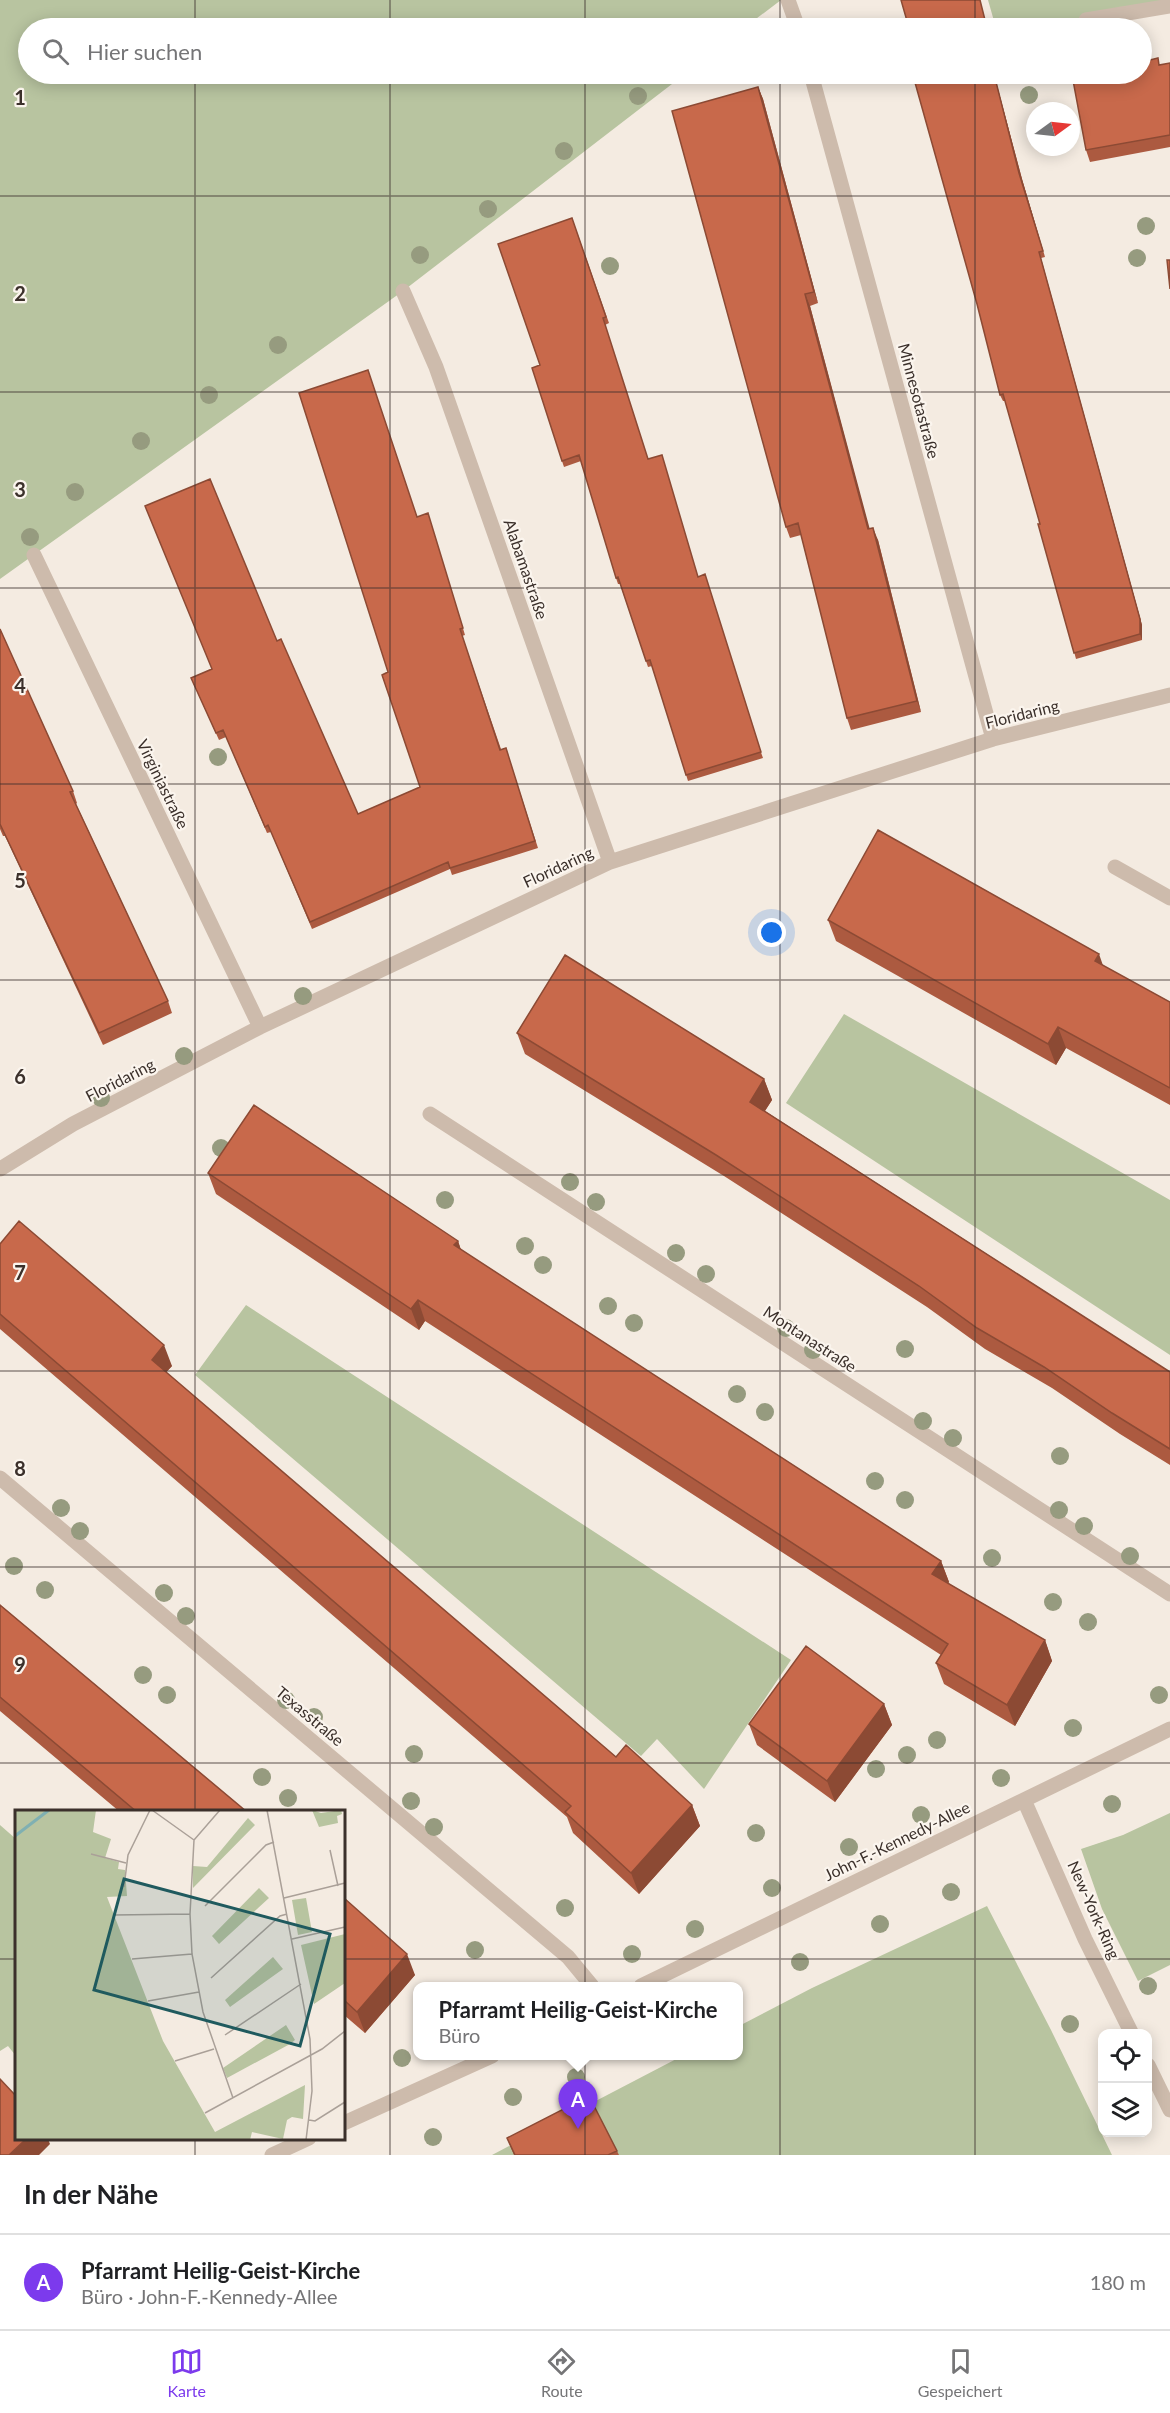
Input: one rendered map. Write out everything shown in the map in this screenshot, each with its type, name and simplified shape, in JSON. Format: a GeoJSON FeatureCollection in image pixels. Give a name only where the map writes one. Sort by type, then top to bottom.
{"type":"FeatureCollection","features":[{"type":"Feature","properties":{"kind":"street"},"geometry":{"type":"LineString","coordinates":[[788,0],[794,18]]}},
{"type":"Feature","properties":{"kind":"street"},"geometry":{"type":"LineString","coordinates":[[1098,18],[1170,6]]}},
{"type":"Feature","properties":{"kind":"street","name":"Minnesotastraße"},"geometry":{"type":"LineString","coordinates":[[814,84],[993,739]]}},
{"type":"Feature","properties":{"kind":"street","name":"Alabamastraße"},"geometry":{"type":"LineString","coordinates":[[403,291],[436,367],[610,862]]}},
{"type":"Feature","properties":{"kind":"street","name":"Virginiastraße"},"geometry":{"type":"LineString","coordinates":[[34,555],[260,1027]]}},
{"type":"Feature","properties":{"kind":"street","name":"Floridaring"},"geometry":{"type":"LineString","coordinates":[[0,1169],[73,1124],[260,1027],[610,862],[993,739],[1170,695]]}},
{"type":"Feature","properties":{"kind":"street"},"geometry":{"type":"LineString","coordinates":[[1115,867],[1170,898]]}},
{"type":"Feature","properties":{"kind":"street","name":"Montanastraße"},"geometry":{"type":"LineString","coordinates":[[430,1114],[1170,1594]]}},
{"type":"Feature","properties":{"kind":"street","name":"Texasstraße"},"geometry":{"type":"LineString","coordinates":[[0,1479],[568,1957],[589,1982]]}},
{"type":"Feature","properties":{"kind":"street","name":"John-F.-Kennedy-Allee"},"geometry":{"type":"LineString","coordinates":[[649,1982],[1170,1729]]}},
{"type":"Feature","properties":{"kind":"street","name":"New-York-Ring"},"geometry":{"type":"LineString","coordinates":[[1024,1800],[1085,1939],[1130,2029]]}},
{"type":"Feature","properties":{"kind":"street"},"geometry":{"type":"LineString","coordinates":[[345,2123],[481,2060]]}},
{"type":"Feature","properties":{"kind":"street"},"geometry":{"type":"LineString","coordinates":[[1152,2072],[1170,2110]]}},
{"type":"Feature","properties":{"kind":"street"},"geometry":{"type":"LineString","coordinates":[[272,2155],[307,2140]]}},
{"type":"Feature","properties":{"kind":"green space"},"geometry":{"type":"Polygon","coordinates":[[[0,0],[781,0],[757,18],[18,18],[18,84],[672,84],[403,291],[0,579],[0,0]]]}},
{"type":"Feature","properties":{"kind":"green space"},"geometry":{"type":"Polygon","coordinates":[[[988,0],[1170,0],[1094,18],[993,18],[988,0]]]}},
{"type":"Feature","properties":{"kind":"green space"},"geometry":{"type":"Polygon","coordinates":[[[844,1014],[1170,1200],[1170,1355],[786,1103],[844,1014]]]}},
{"type":"Feature","properties":{"kind":"green space"},"geometry":{"type":"Polygon","coordinates":[[[246,1305],[791,1660],[704,1789],[657,1739],[641,1756],[195,1375],[246,1305]]]}},
{"type":"Feature","properties":{"kind":"green space"},"geometry":{"type":"Polygon","coordinates":[[[1170,1813],[1170,1965],[1138,1981],[1102,1909],[1081,1849],[1123,1835],[1170,1813]]]}},
{"type":"Feature","properties":{"kind":"green space"},"geometry":{"type":"Polygon","coordinates":[[[0,1825],[15,1838],[15,2055],[8,2046],[0,2051],[0,1825]]]}},
{"type":"Feature","properties":{"kind":"green space"},"geometry":{"type":"Polygon","coordinates":[[[987,1906],[1098,2126],[1098,2137],[1103,2137],[1112,2155],[492,2155],[674,2060],[743,2060],[743,2024],[812,1988],[987,1906]]]}},
{"type":"Feature","properties":{"kind":"building"},"geometry":{"type":"Polygon","coordinates":[[[901,0],[980,0],[984,18],[906,18],[901,0]]]}},
{"type":"Feature","properties":{"kind":"building"},"geometry":{"type":"Polygon","coordinates":[[[1158,58],[1159,65],[1170,63],[1170,135],[1086,150],[1080,118],[1080,102],[1077,102],[1074,84],[1152,84],[1152,60],[1158,58]]]}},
{"type":"Feature","properties":{"kind":"building"},"geometry":{"type":"Polygon","coordinates":[[[915,84],[997,84],[1019,173],[1043,251],[1039,252],[1140,619],[1140,634],[1074,653],[1003,394],[1000,395],[915,84]]]}},
{"type":"Feature","properties":{"kind":"building"},"geometry":{"type":"Polygon","coordinates":[[[758,87],[814,292],[805,294],[868,529],[873,528],[917,701],[847,718],[798,523],[786,527],[672,111],[758,87]]]}},
{"type":"Feature","properties":{"kind":"building"},"geometry":{"type":"Polygon","coordinates":[[[572,218],[606,317],[603,318],[648,459],[662,455],[698,577],[705,574],[761,752],[686,775],[650,660],[646,661],[618,577],[616,578],[579,455],[562,461],[532,368],[540,365],[498,244],[572,218]]]}},
{"type":"Feature","properties":{"kind":"building"},"geometry":{"type":"Polygon","coordinates":[[[1167,260],[1170,260],[1170,289],[1167,260]]]}},
{"type":"Feature","properties":{"kind":"building"},"geometry":{"type":"Polygon","coordinates":[[[368,370],[417,517],[428,513],[463,628],[460,629],[500,750],[506,748],[535,841],[450,868],[448,862],[310,922],[223,730],[216,733],[191,678],[212,669],[145,506],[210,479],[277,641],[281,639],[358,814],[420,787],[382,675],[388,672],[299,393],[368,370]]]}},
{"type":"Feature","properties":{"kind":"building"},"geometry":{"type":"Polygon","coordinates":[[[0,629],[73,791],[70,792],[168,1001],[99,1033],[0,824],[0,629]]]}},
{"type":"Feature","properties":{"kind":"building"},"geometry":{"type":"Polygon","coordinates":[[[878,830],[1099,954],[1095,961],[1170,1002],[1170,1088],[1058,1027],[1048,1044],[828,920],[878,830]]]}},
{"type":"Feature","properties":{"kind":"building"},"geometry":{"type":"Polygon","coordinates":[[[565,955],[764,1079],[750,1102],[1170,1372],[1170,1449],[1044,1367],[977,1328],[919,1286],[716,1155],[517,1033],[565,955]]]}},
{"type":"Feature","properties":{"kind":"building"},"geometry":{"type":"Polygon","coordinates":[[[254,1105],[458,1241],[454,1245],[941,1561],[932,1574],[1045,1640],[1007,1705],[936,1663],[948,1644],[418,1300],[411,1309],[208,1173],[254,1105]]]}},
{"type":"Feature","properties":{"kind":"building"},"geometry":{"type":"Polygon","coordinates":[[[19,1221],[164,1345],[152,1360],[616,1757],[626,1745],[692,1805],[631,1873],[565,1812],[571,1806],[0,1314],[0,1244],[19,1221]]]}},
{"type":"Feature","properties":{"kind":"building"},"geometry":{"type":"Polygon","coordinates":[[[0,1605],[245,1810],[135,1810],[0,1697],[0,1605]]]}},
{"type":"Feature","properties":{"kind":"building"},"geometry":{"type":"Polygon","coordinates":[[[806,1646],[884,1704],[827,1781],[749,1724],[806,1646]]]}},
{"type":"Feature","properties":{"kind":"building"},"geometry":{"type":"Polygon","coordinates":[[[345,1899],[407,1954],[357,2012],[345,2001],[345,1899]]]}},
{"type":"Feature","properties":{"kind":"building"},"geometry":{"type":"Polygon","coordinates":[[[0,2079],[15,2095],[15,2140],[25,2140],[9,2155],[0,2155],[0,2079]]]}},
{"type":"Feature","properties":{"kind":"building"},"geometry":{"type":"Polygon","coordinates":[[[589,2096],[617,2151],[608,2155],[515,2155],[507,2138],[589,2096]]]}},
{"type":"Feature","properties":{"kind":"place","name":"Pfarramt Heilig-Geist-Kirche"},"geometry":{"type":"Point","coordinates":[578,2129]}}]}
